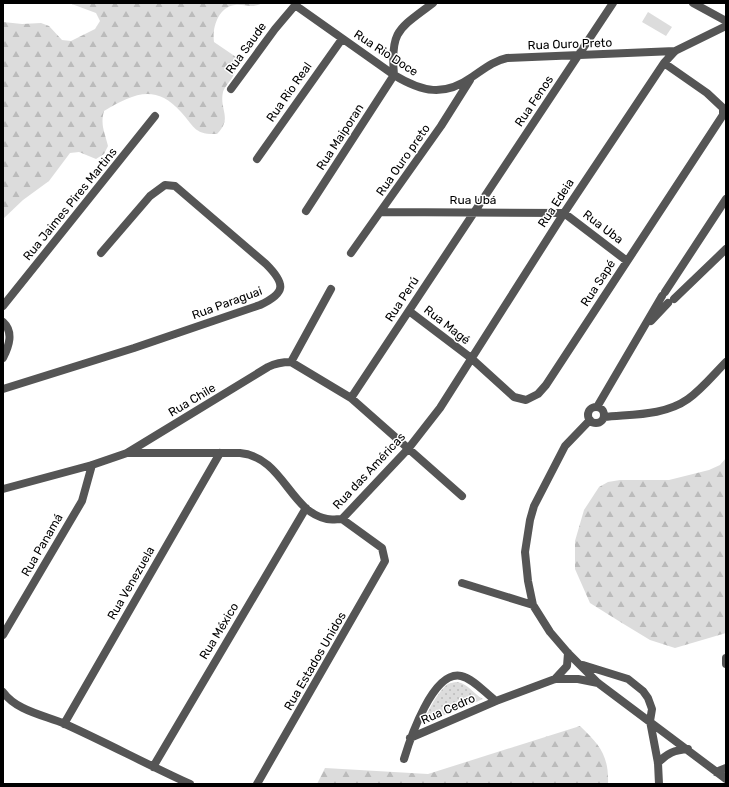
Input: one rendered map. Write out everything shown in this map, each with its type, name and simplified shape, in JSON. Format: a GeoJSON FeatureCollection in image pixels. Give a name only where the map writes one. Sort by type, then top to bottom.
{"type":"FeatureCollection","features":[{"type":"Feature","properties":{"kind":"street"},"geometry":{"type":"LineString","coordinates":[[394,75],[392,53],[395,37],[406,24],[433,3]]}},
{"type":"Feature","properties":{"kind":"street","name":"Rua Fenos"},"geometry":{"type":"LineString","coordinates":[[474,212],[613,3]]}},
{"type":"Feature","properties":{"kind":"street"},"geometry":{"type":"LineString","coordinates":[[693,3],[726,21]]}},
{"type":"Feature","properties":{"kind":"street","name":"Rua Rio Doce"},"geometry":{"type":"LineString","coordinates":[[296,4],[410,85],[433,90],[458,86],[471,78]]}},
{"type":"Feature","properties":{"kind":"street","name":"Rua Saude"},"geometry":{"type":"LineString","coordinates":[[231,89],[275,29],[296,4]]}},
{"type":"Feature","properties":{"kind":"street","name":"Rua Ouro Preto"},"geometry":{"type":"LineString","coordinates":[[664,63],[675,51],[726,26]]}},
{"type":"Feature","properties":{"kind":"street","name":"Rua Rio Real"},"geometry":{"type":"LineString","coordinates":[[257,159],[342,38]]}},
{"type":"Feature","properties":{"kind":"street","name":"Rua Ouro Preto"},"geometry":{"type":"LineString","coordinates":[[471,78],[490,64],[501,60],[579,54],[675,51]]}},
{"type":"Feature","properties":{"kind":"street","name":"Rua Sapé"},"geometry":{"type":"LineString","coordinates":[[471,358],[514,397],[526,400],[532,398],[546,385],[723,115],[723,108],[716,99],[664,63]]}},
{"type":"Feature","properties":{"kind":"street","name":"Rua Edeia"},"geometry":{"type":"LineString","coordinates":[[471,358],[564,213],[664,63]]}},
{"type":"Feature","properties":{"kind":"street","name":"Rua Maiporan"},"geometry":{"type":"LineString","coordinates":[[306,211],[394,75]]}},
{"type":"Feature","properties":{"kind":"street","name":"Rua Ouro preto"},"geometry":{"type":"LineString","coordinates":[[352,253],[441,126],[471,78]]}},
{"type":"Feature","properties":{"kind":"street","name":"Rua Jaimes Pires Martins"},"geometry":{"type":"LineString","coordinates":[[3,306],[155,116]]}},
{"type":"Feature","properties":{"kind":"street","name":"Rua Paraguai"},"geometry":{"type":"LineString","coordinates":[[3,389],[134,348],[260,305],[273,300],[279,294],[281,287],[279,278],[266,264],[175,186],[165,185],[150,196],[101,253]]}},
{"type":"Feature","properties":{"kind":"street"},"geometry":{"type":"LineString","coordinates":[[590,420],[589,411],[597,406],[663,294],[726,199]]}},
{"type":"Feature","properties":{"kind":"street","name":"Rua Ubá"},"geometry":{"type":"LineString","coordinates":[[382,212],[564,213]]}},
{"type":"Feature","properties":{"kind":"street","name":"Rua Perú"},"geometry":{"type":"LineString","coordinates":[[351,398],[474,212]]}},
{"type":"Feature","properties":{"kind":"street","name":"Rua Uba"},"geometry":{"type":"LineString","coordinates":[[564,213],[627,261]]}},
{"type":"Feature","properties":{"kind":"street"},"geometry":{"type":"LineString","coordinates":[[639,333],[726,249]]}},
{"type":"Feature","properties":{"kind":"street"},"geometry":{"type":"LineString","coordinates":[[331,289],[291,362],[351,398],[462,496]]}},
{"type":"Feature","properties":{"kind":"street"},"geometry":{"type":"LineString","coordinates":[[663,294],[664,301],[671,301]]}},
{"type":"Feature","properties":{"kind":"street","name":"Rua Magé"},"geometry":{"type":"LineString","coordinates":[[409,311],[471,358]]}},
{"type":"Feature","properties":{"kind":"street"},"geometry":{"type":"LineString","coordinates":[[3,322],[9,331],[10,340],[3,358]]}},
{"type":"Feature","properties":{"kind":"street","name":"Rua das Américas"},"geometry":{"type":"LineString","coordinates":[[127,453],[247,454],[261,459],[270,467],[306,508],[326,519],[342,519],[408,449],[440,408],[471,358]]}},
{"type":"Feature","properties":{"kind":"street","name":"Rua Chile"},"geometry":{"type":"LineString","coordinates":[[127,453],[268,367],[277,363],[291,362]]}},
{"type":"Feature","properties":{"kind":"street"},"geometry":{"type":"LineString","coordinates":[[590,420],[600,422],[604,417],[655,412],[671,408],[689,398],[726,362]]}},
{"type":"Feature","properties":{"kind":"street"},"geometry":{"type":"LineString","coordinates":[[597,406],[603,410],[604,417]]}},
{"type":"Feature","properties":{"kind":"street"},"geometry":{"type":"LineString","coordinates":[[590,420],[565,446],[534,506],[530,520],[526,552],[528,581],[533,604],[550,632],[568,653],[598,683],[726,779]]}},
{"type":"Feature","properties":{"kind":"street"},"geometry":{"type":"LineString","coordinates":[[3,489],[92,465],[127,453]]}},
{"type":"Feature","properties":{"kind":"street","name":"Rua Venezuela"},"geometry":{"type":"LineString","coordinates":[[64,724],[220,453]]}},
{"type":"Feature","properties":{"kind":"street","name":"Rua Panamá"},"geometry":{"type":"LineString","coordinates":[[3,634],[82,501],[92,465]]}},
{"type":"Feature","properties":{"kind":"street","name":"Rua México"},"geometry":{"type":"LineString","coordinates":[[153,767],[306,508]]}},
{"type":"Feature","properties":{"kind":"street","name":"Rua Estados Unidos"},"geometry":{"type":"LineString","coordinates":[[257,784],[382,570],[385,561],[382,548],[342,519]]}},
{"type":"Feature","properties":{"kind":"street"},"geometry":{"type":"LineString","coordinates":[[462,583],[533,604]]}},
{"type":"Feature","properties":{"kind":"street"},"geometry":{"type":"LineString","coordinates":[[555,679],[567,666],[568,653]]}},
{"type":"Feature","properties":{"kind":"street"},"geometry":{"type":"LineString","coordinates":[[726,658],[726,664]]}},
{"type":"Feature","properties":{"kind":"street"},"geometry":{"type":"LineString","coordinates":[[579,664],[628,679],[636,684],[648,698],[652,709],[650,721],[658,762],[659,784]]}},
{"type":"Feature","properties":{"kind":"street","name":"Rua Cedro"},"geometry":{"type":"LineString","coordinates":[[404,759],[410,738],[437,687],[449,676],[460,676],[467,678],[496,701]]}},
{"type":"Feature","properties":{"kind":"street","name":"Rua Cedro"},"geometry":{"type":"LineString","coordinates":[[410,738],[496,701],[555,679],[578,679],[598,683]]}},
{"type":"Feature","properties":{"kind":"street"},"geometry":{"type":"LineString","coordinates":[[3,692],[7,697],[25,709],[64,724],[190,784]]}},
{"type":"Feature","properties":{"kind":"street"},"geometry":{"type":"LineString","coordinates":[[658,762],[670,753],[679,749],[688,749]]}},
{"type":"Feature","properties":{"kind":"street"},"geometry":{"type":"LineString","coordinates":[[716,772],[726,768]]}},
{"type":"Feature","properties":{"kind":"green space"},"geometry":{"type":"Polygon","coordinates":[[[69,3],[262,3],[255,6],[235,5],[229,7],[220,14],[217,19],[214,31],[214,42],[236,57],[236,67],[232,78],[223,92],[222,98],[225,118],[222,128],[217,134],[204,133],[195,129],[181,112],[162,97],[153,94],[134,96],[104,111],[103,125],[108,146],[104,154],[96,159],[79,152],[70,153],[49,181],[23,200],[3,219],[3,22],[22,24],[41,23],[49,26],[62,40],[71,41],[95,29],[100,21],[96,13],[69,3]]]}},
{"type":"Feature","properties":{"kind":"green space"},"geometry":{"type":"Polygon","coordinates":[[[648,12],[672,27],[666,36],[642,22],[648,12]]]}},
{"type":"Feature","properties":{"kind":"green space"},"geometry":{"type":"Polygon","coordinates":[[[726,458],[726,633],[675,648],[650,640],[590,603],[575,569],[575,541],[584,510],[599,487],[608,482],[620,480],[669,480],[709,470],[720,465],[726,458]]]}},
{"type":"Feature","properties":{"kind":"green space"},"geometry":{"type":"Polygon","coordinates":[[[457,682],[465,685],[483,699],[425,723],[427,714],[437,696],[448,684],[457,682]]]}},
{"type":"Feature","properties":{"kind":"green space"},"geometry":{"type":"Polygon","coordinates":[[[580,726],[598,745],[605,758],[608,784],[317,784],[325,768],[428,774],[580,726]]]}}]}
